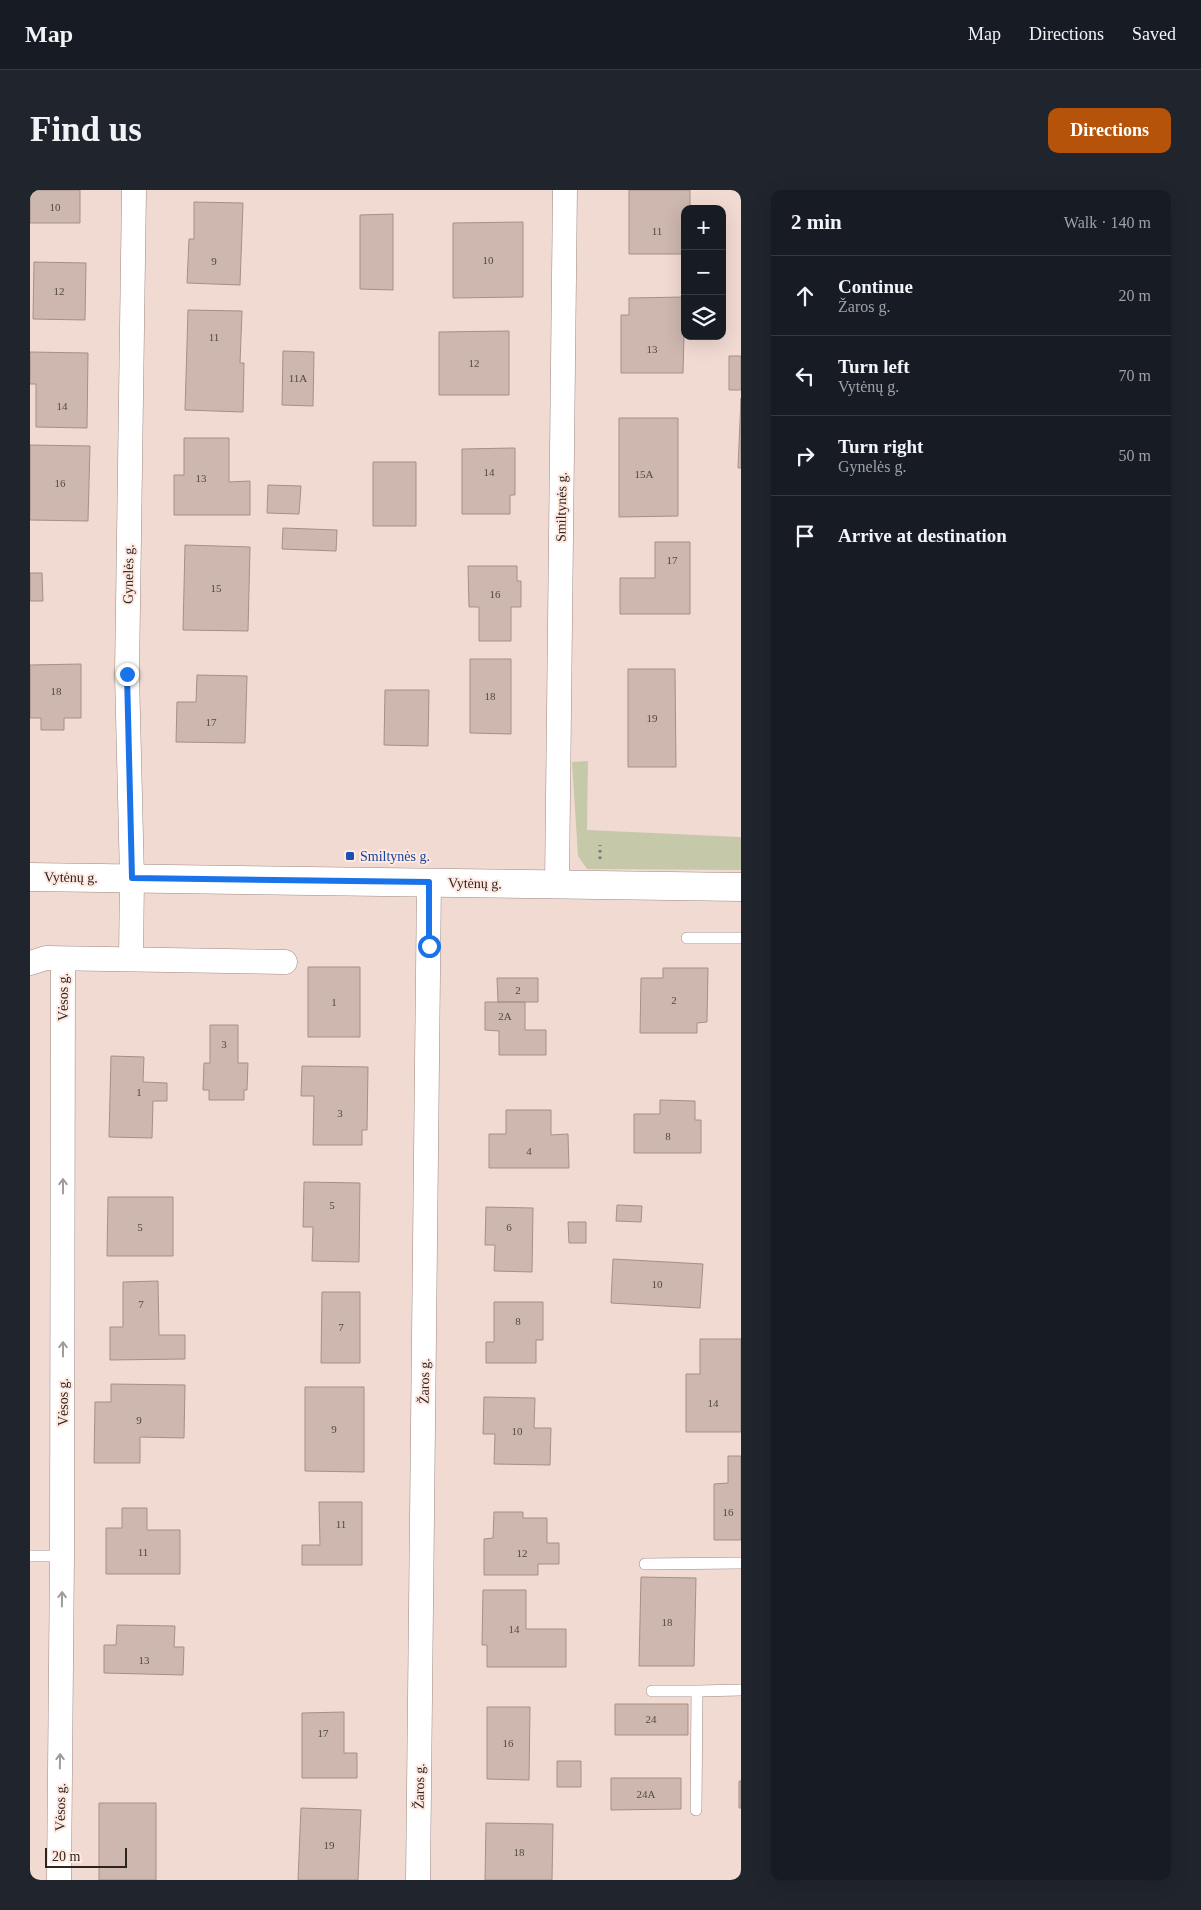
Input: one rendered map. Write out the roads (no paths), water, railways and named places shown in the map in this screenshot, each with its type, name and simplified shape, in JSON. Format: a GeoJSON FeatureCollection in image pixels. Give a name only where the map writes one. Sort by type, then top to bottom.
{"type":"FeatureCollection","features":[{"type":"Feature","properties":{"kind":"main road","name":"Vytėnų g."},"geometry":{"type":"LineString","coordinates":[[30,877],[741,886]]}},
{"type":"Feature","properties":{"kind":"street","name":"Gynelės g."},"geometry":{"type":"LineString","coordinates":[[131,959],[132,878],[127,674],[134,190]]}},
{"type":"Feature","properties":{"kind":"street","name":"Smiltynės g."},"geometry":{"type":"LineString","coordinates":[[557,884],[565,190]]}},
{"type":"Feature","properties":{"kind":"street","name":"Žaros g."},"geometry":{"type":"LineString","coordinates":[[418,1880],[429,882]]}},
{"type":"Feature","properties":{"kind":"street","name":"Vėsos g."},"geometry":{"type":"LineString","coordinates":[[30,963],[46,958],[63,959],[62,1556],[59,1880]]}},
{"type":"Feature","properties":{"kind":"street"},"geometry":{"type":"LineString","coordinates":[[63,959],[285,962]]}},
{"type":"Feature","properties":{"kind":"lane"},"geometry":{"type":"LineString","coordinates":[[687,938],[741,938]]}},
{"type":"Feature","properties":{"kind":"lane"},"geometry":{"type":"LineString","coordinates":[[30,1556],[62,1556]]}},
{"type":"Feature","properties":{"kind":"lane"},"geometry":{"type":"LineString","coordinates":[[645,1564],[741,1563]]}},
{"type":"Feature","properties":{"kind":"lane"},"geometry":{"type":"LineString","coordinates":[[652,1691],[741,1690]]}},
{"type":"Feature","properties":{"kind":"lane"},"geometry":{"type":"LineString","coordinates":[[696,1810],[697,1691]]}},
{"type":"Feature","properties":{"kind":"place","name":"Smiltynės g."},"geometry":{"type":"Point","coordinates":[350,856]}}]}
